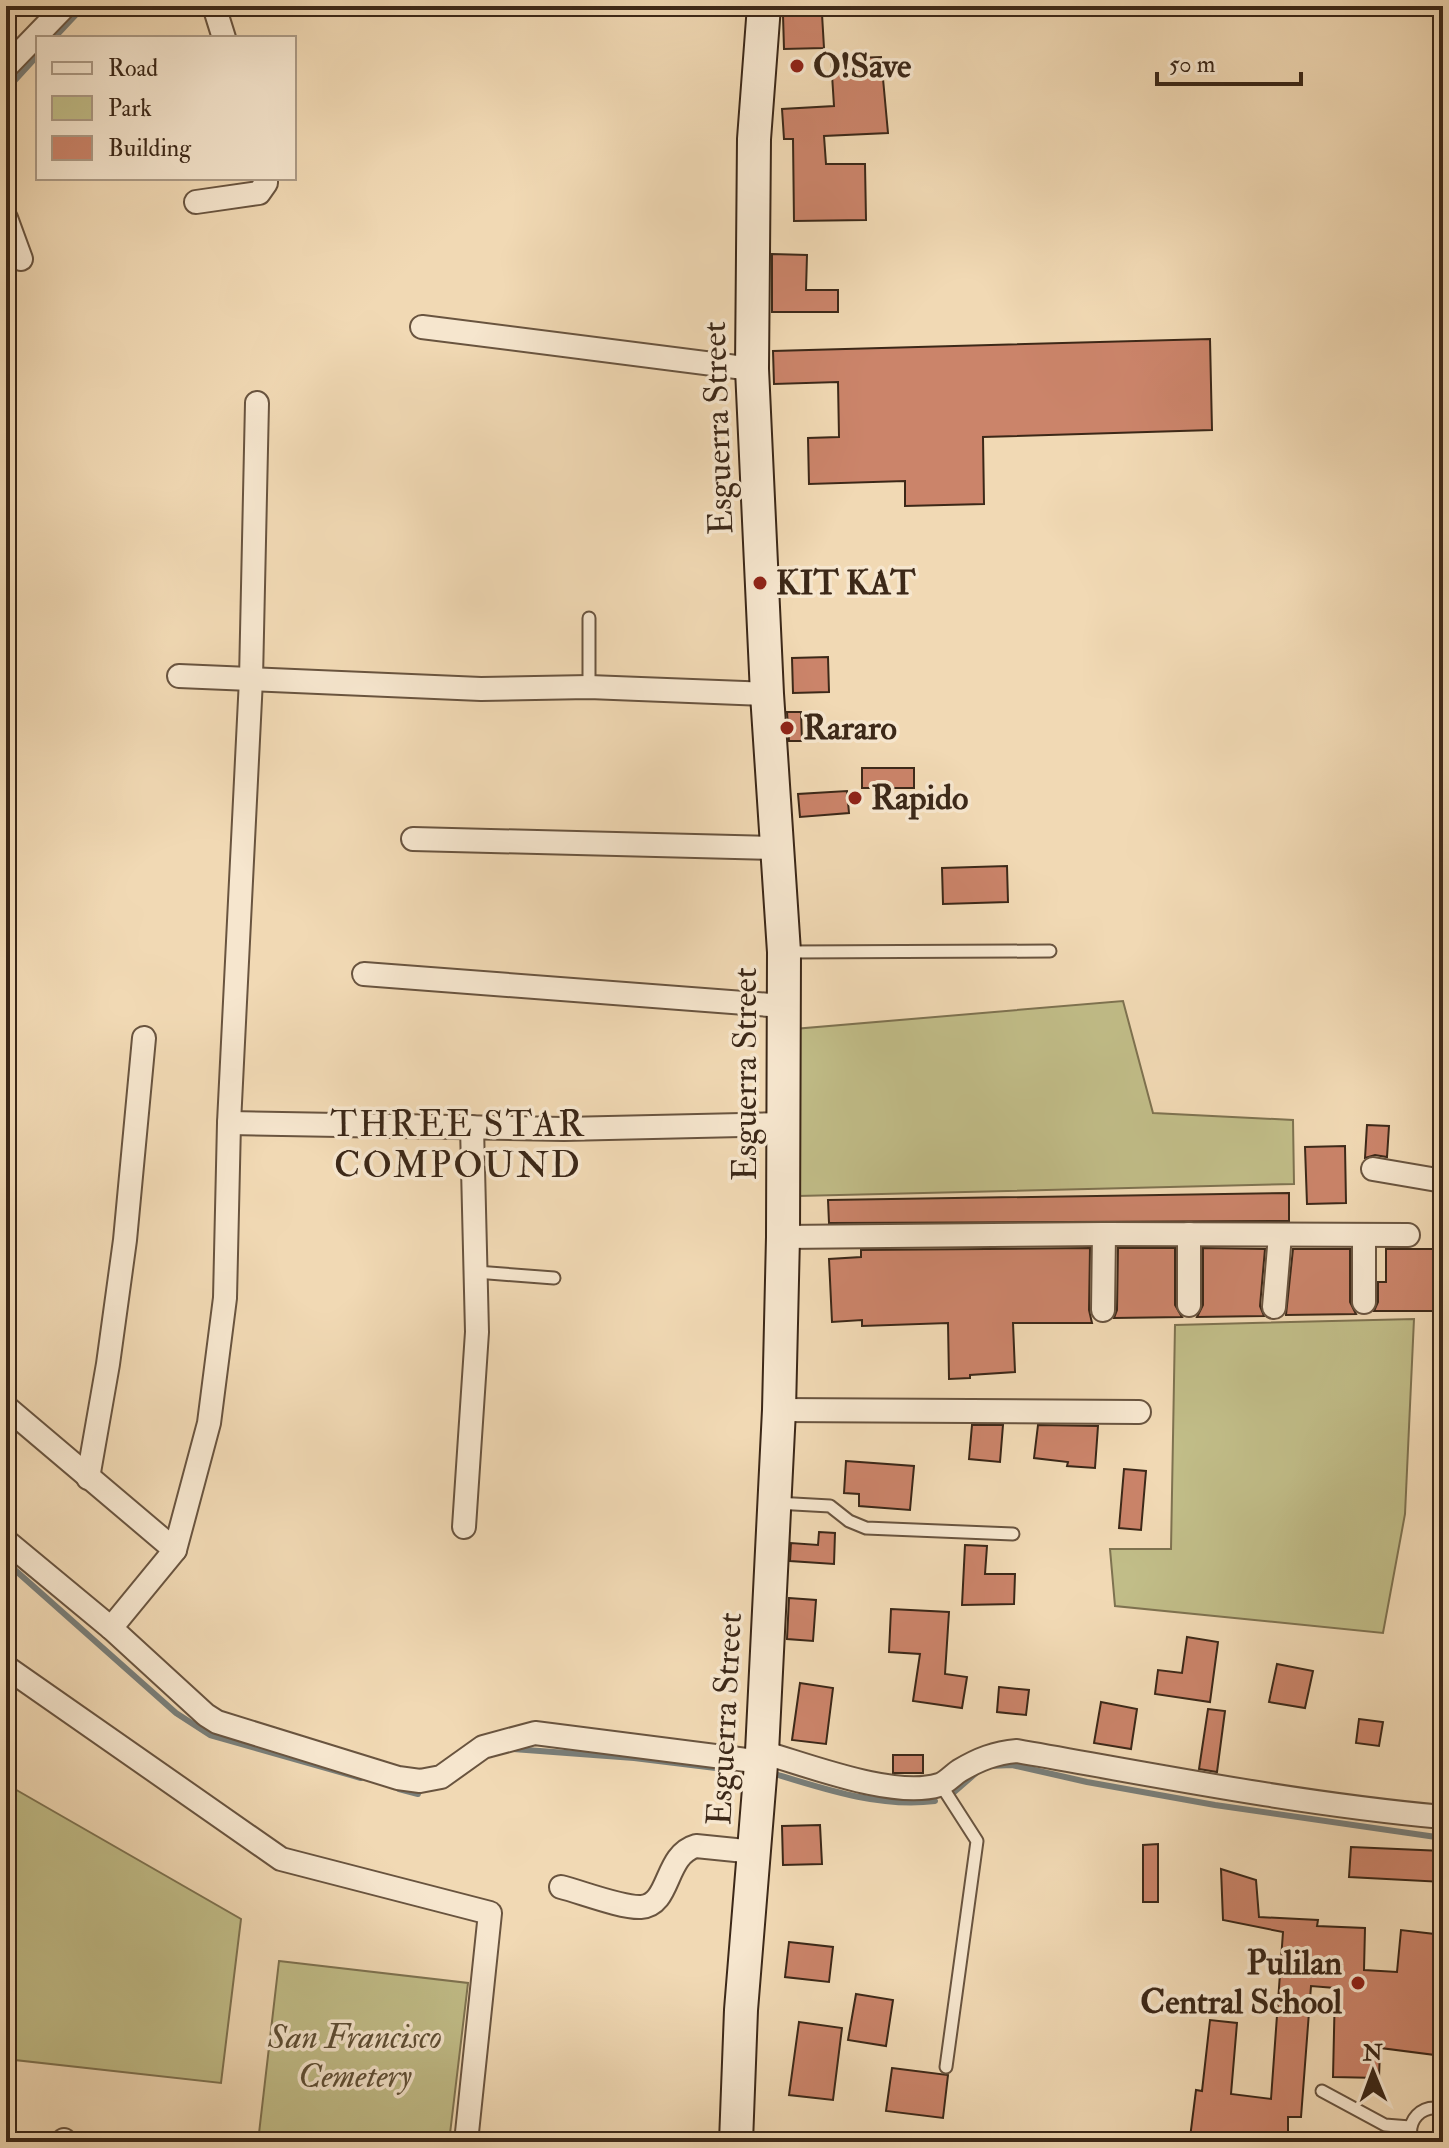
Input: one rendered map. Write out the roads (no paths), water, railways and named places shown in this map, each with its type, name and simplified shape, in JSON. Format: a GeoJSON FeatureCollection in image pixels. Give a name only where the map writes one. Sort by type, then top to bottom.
{"type":"FeatureCollection","features":[{"type":"Feature","properties":{"kind":"main road","name":"Esguerra Street"},"geometry":{"type":"LineString","coordinates":[[736,2142],[741,2010],[762,1757],[779,1410],[783,1237],[784,952],[767,694],[752,369],[754,139],[764,6]]}},
{"type":"Feature","properties":{"kind":"street"},"geometry":{"type":"LineString","coordinates":[[6,67],[65,6]]}},
{"type":"Feature","properties":{"kind":"street"},"geometry":{"type":"LineString","coordinates":[[214,6],[223,36]]}},
{"type":"Feature","properties":{"kind":"street"},"geometry":{"type":"LineString","coordinates":[[196,202],[259,193],[266,180]]}},
{"type":"Feature","properties":{"kind":"street"},"geometry":{"type":"LineString","coordinates":[[6,218],[21,259]]}},
{"type":"Feature","properties":{"kind":"street"},"geometry":{"type":"LineString","coordinates":[[422,327],[752,369]]}},
{"type":"Feature","properties":{"kind":"street"},"geometry":{"type":"LineString","coordinates":[[111,1628],[175,1550],[209,1423],[225,1298],[229,1123],[251,679],[257,403]]}},
{"type":"Feature","properties":{"kind":"street"},"geometry":{"type":"LineString","coordinates":[[179,676],[481,689],[589,687],[767,694]]}},
{"type":"Feature","properties":{"kind":"street"},"geometry":{"type":"LineString","coordinates":[[413,839],[778,848]]}},
{"type":"Feature","properties":{"kind":"street"},"geometry":{"type":"LineString","coordinates":[[364,974],[783,1006]]}},
{"type":"Feature","properties":{"kind":"street"},"geometry":{"type":"LineString","coordinates":[[88,1478],[125,1240],[144,1038]]}},
{"type":"Feature","properties":{"kind":"street"},"geometry":{"type":"LineString","coordinates":[[229,1123],[564,1129],[783,1124]]}},
{"type":"Feature","properties":{"kind":"street"},"geometry":{"type":"LineString","coordinates":[[464,1527],[477,1332],[472,1127]]}},
{"type":"Feature","properties":{"kind":"street"},"geometry":{"type":"LineString","coordinates":[[1373,1169],[1443,1181]]}},
{"type":"Feature","properties":{"kind":"street"},"geometry":{"type":"LineString","coordinates":[[1103,1310],[1104,1234]]}},
{"type":"Feature","properties":{"kind":"street"},"geometry":{"type":"LineString","coordinates":[[1189,1234],[1189,1305]]}},
{"type":"Feature","properties":{"kind":"street"},"geometry":{"type":"LineString","coordinates":[[1274,1307],[1280,1235]]}},
{"type":"Feature","properties":{"kind":"street"},"geometry":{"type":"LineString","coordinates":[[1364,1235],[1364,1302]]}},
{"type":"Feature","properties":{"kind":"street"},"geometry":{"type":"LineString","coordinates":[[783,1237],[1408,1235]]}},
{"type":"Feature","properties":{"kind":"street"},"geometry":{"type":"LineString","coordinates":[[6,1407],[175,1550]]}},
{"type":"Feature","properties":{"kind":"street"},"geometry":{"type":"LineString","coordinates":[[779,1410],[1139,1412]]}},
{"type":"Feature","properties":{"kind":"street"},"geometry":{"type":"LineString","coordinates":[[6,1541],[217,1722],[398,1778],[420,1781],[441,1777],[483,1747],[535,1733],[762,1757],[878,1785],[918,1787],[941,1785],[956,1773],[992,1754],[1017,1751],[1242,1792],[1361,1810],[1443,1817]]}},
{"type":"Feature","properties":{"kind":"street"},"geometry":{"type":"LineString","coordinates":[[6,1667],[281,1859],[490,1913],[466,2142]]}},
{"type":"Feature","properties":{"kind":"street"},"geometry":{"type":"LineString","coordinates":[[561,1887],[632,1907],[645,1907],[658,1899],[676,1860],[688,1848],[696,1846],[755,1852]]}},
{"type":"Feature","properties":{"kind":"lane"},"geometry":{"type":"LineString","coordinates":[[589,618],[589,687]]}},
{"type":"Feature","properties":{"kind":"lane"},"geometry":{"type":"LineString","coordinates":[[784,952],[1050,951]]}},
{"type":"Feature","properties":{"kind":"lane"},"geometry":{"type":"LineString","coordinates":[[476,1272],[554,1278]]}},
{"type":"Feature","properties":{"kind":"lane"},"geometry":{"type":"LineString","coordinates":[[775,1503],[830,1506],[849,1521],[866,1528],[1013,1534]]}},
{"type":"Feature","properties":{"kind":"lane"},"geometry":{"type":"LineString","coordinates":[[941,1785],[977,1841],[946,2067]]}},
{"type":"Feature","properties":{"kind":"lane"},"geometry":{"type":"LineString","coordinates":[[1322,2091],[1385,2125],[1410,2127]]}},
{"type":"Feature","properties":{"kind":"lane"},"geometry":{"type":"LineString","coordinates":[[1412,2142],[1410,2127],[1413,2120],[1423,2110],[1443,2109]]}},
{"type":"Feature","properties":{"kind":"waterway"},"geometry":{"type":"LineString","coordinates":[[56,36],[84,6]]}},
{"type":"Feature","properties":{"kind":"waterway"},"geometry":{"type":"LineString","coordinates":[[6,90],[36,57]]}},
{"type":"Feature","properties":{"kind":"waterway"},"geometry":{"type":"LineString","coordinates":[[6,1562],[176,1713],[210,1735],[361,1778]]}},
{"type":"Feature","properties":{"kind":"waterway"},"geometry":{"type":"LineString","coordinates":[[513,1749],[634,1758],[732,1770]]}},
{"type":"Feature","properties":{"kind":"waterway"},"geometry":{"type":"LineString","coordinates":[[989,1766],[1012,1765],[1215,1805],[1443,1838]]}},
{"type":"Feature","properties":{"kind":"waterway"},"geometry":{"type":"LineString","coordinates":[[772,1773],[832,1791],[873,1799],[935,1801]]}},
{"type":"Feature","properties":{"kind":"waterway"},"geometry":{"type":"LineString","coordinates":[[953,1793],[976,1773]]}},
{"type":"Feature","properties":{"kind":"waterway"},"geometry":{"type":"LineString","coordinates":[[399,1789],[418,1794]]}},
{"type":"Feature","properties":{"kind":"place","name":"O!Save"},"geometry":{"type":"Point","coordinates":[797,66]}},
{"type":"Feature","properties":{"kind":"place","name":"KIT KAT"},"geometry":{"type":"Point","coordinates":[760,583]}},
{"type":"Feature","properties":{"kind":"place","name":"Rararo"},"geometry":{"type":"Point","coordinates":[787,728]}},
{"type":"Feature","properties":{"kind":"place","name":"Rapido"},"geometry":{"type":"Point","coordinates":[855,798]}},
{"type":"Feature","properties":{"kind":"place","name":"Pulilan Central School"},"geometry":{"type":"Point","coordinates":[1358,1983]}},
{"type":"Feature","properties":{"kind":"district","name":"THREE STAR COMPOUND"},"geometry":{"type":"Point","coordinates":[458,1144]}},
{"type":"Feature","properties":{"kind":"park label","name":"San Francisco Cemetery"},"geometry":{"type":"Point","coordinates":[355,2056]}}]}
